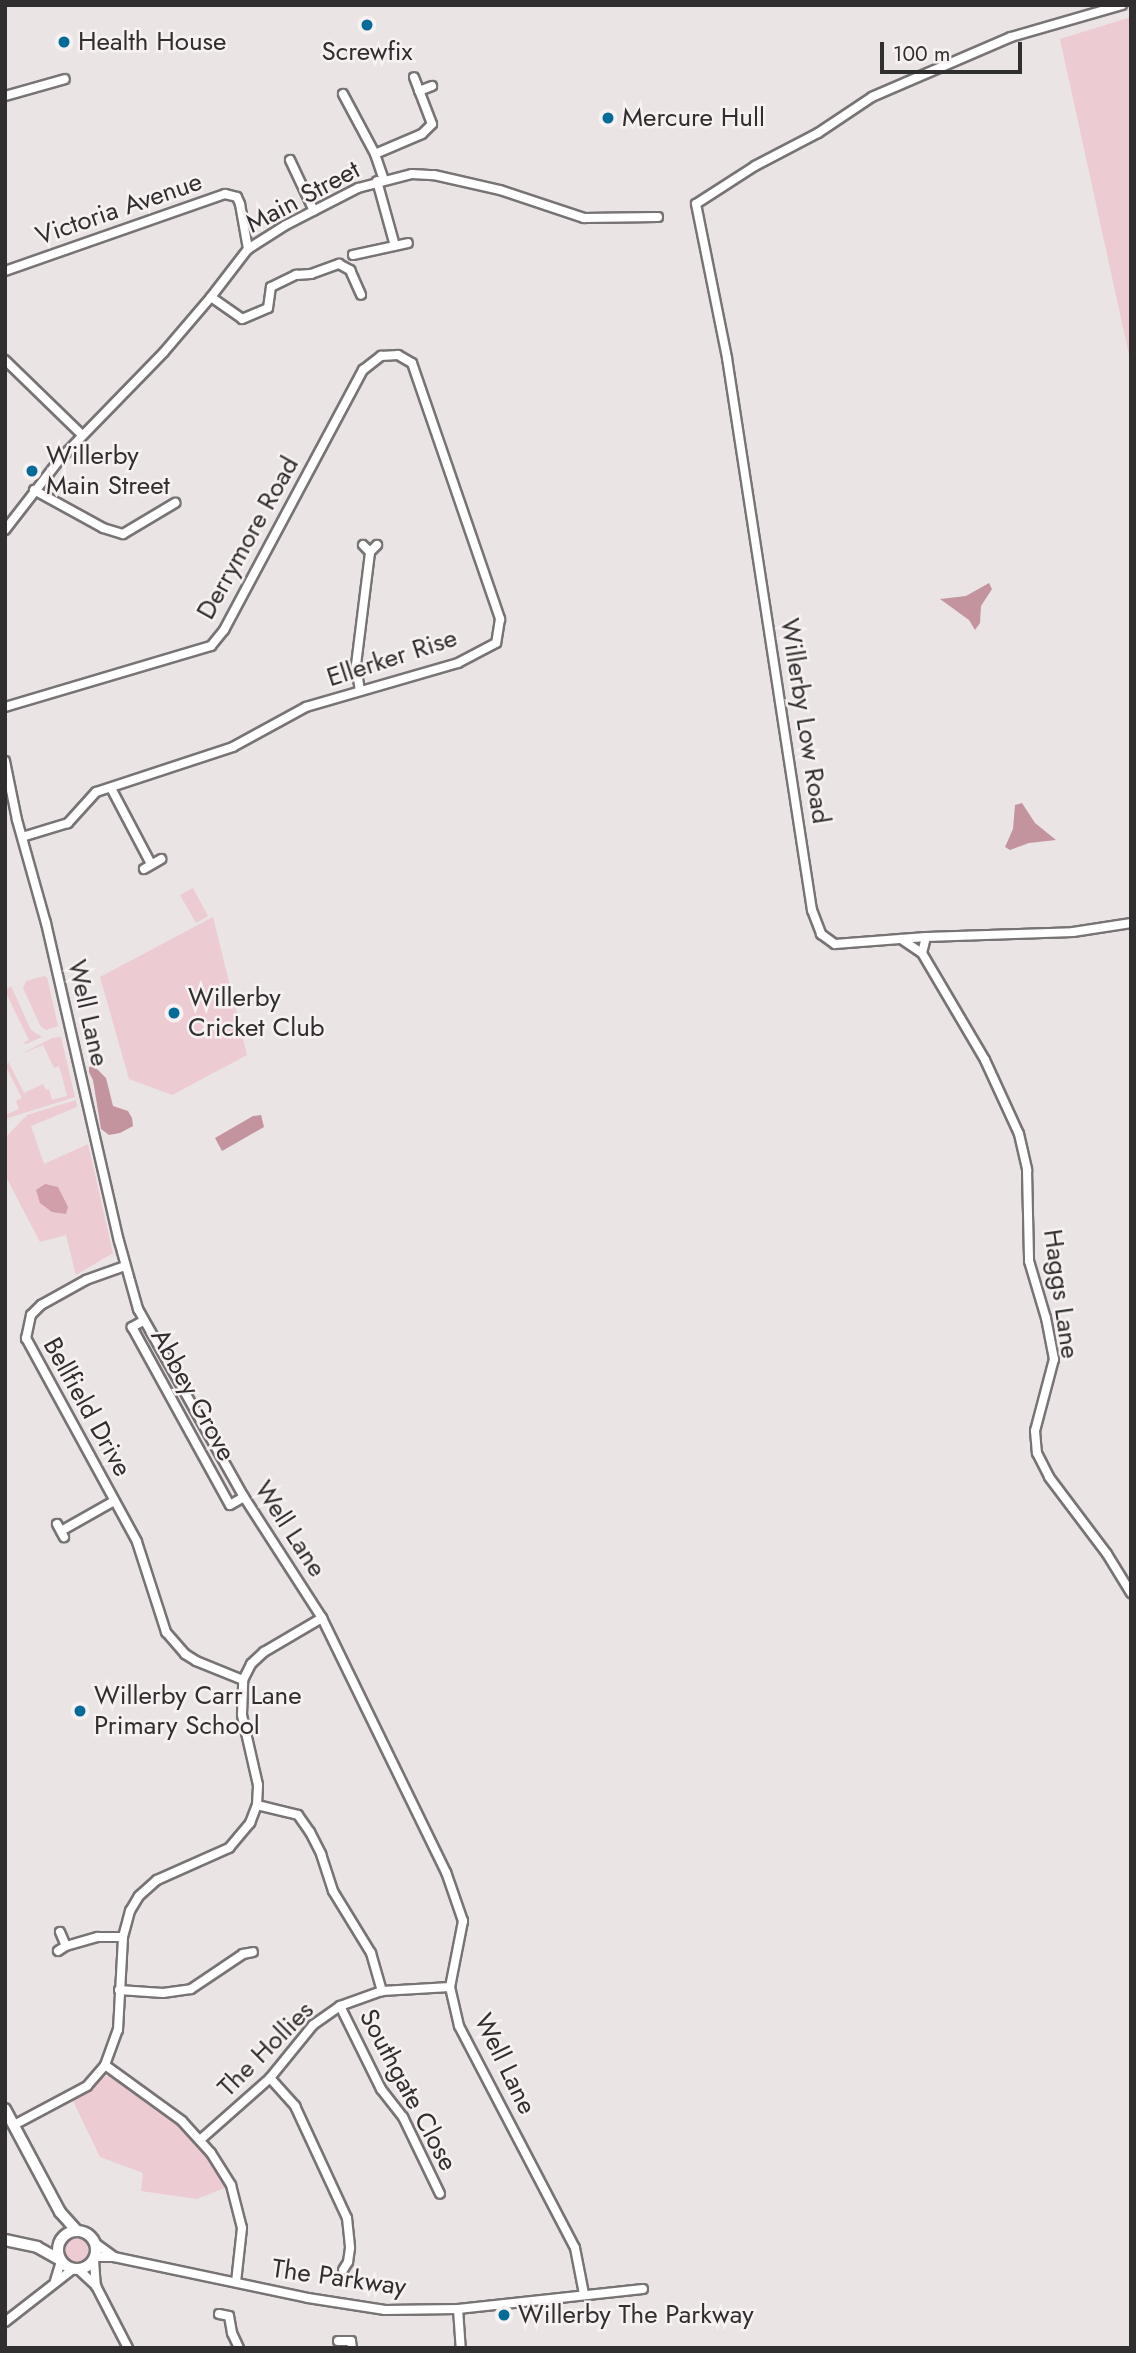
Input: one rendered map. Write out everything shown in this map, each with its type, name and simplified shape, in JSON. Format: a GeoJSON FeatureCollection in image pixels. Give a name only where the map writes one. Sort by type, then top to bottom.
{"type":"FeatureCollection","features":[{"type":"Feature","properties":{"kind":"street","name":"Willerby Low Road"},"geometry":{"type":"LineString","coordinates":[[1122,5],[1011,37],[872,97],[818,133],[755,166],[696,204],[727,358],[811,909],[821,934],[835,944],[900,938],[1073,932],[1131,923]]}},
{"type":"Feature","properties":{"kind":"street"},"geometry":{"type":"LineString","coordinates":[[375,154],[422,134],[432,124],[414,77]]}},
{"type":"Feature","properties":{"kind":"street"},"geometry":{"type":"LineString","coordinates":[[5,96],[65,79]]}},
{"type":"Feature","properties":{"kind":"street"},"geometry":{"type":"LineString","coordinates":[[419,91],[432,86]]}},
{"type":"Feature","properties":{"kind":"street"},"geometry":{"type":"LineString","coordinates":[[343,94],[375,154],[395,246]]}},
{"type":"Feature","properties":{"kind":"street"},"geometry":{"type":"LineString","coordinates":[[290,160],[314,211]]}},
{"type":"Feature","properties":{"kind":"street","name":"Main Street"},"geometry":{"type":"LineString","coordinates":[[5,530],[81,433],[164,352],[211,298],[248,249],[314,211],[380,181],[412,174],[449,177],[584,218],[658,217]]}},
{"type":"Feature","properties":{"kind":"street","name":"Victoria Avenue"},"geometry":{"type":"LineString","coordinates":[[5,271],[225,194],[237,197],[240,204],[248,249]]}},
{"type":"Feature","properties":{"kind":"street"},"geometry":{"type":"LineString","coordinates":[[352,255],[408,243]]}},
{"type":"Feature","properties":{"kind":"street"},"geometry":{"type":"LineString","coordinates":[[268,308],[271,287],[296,275],[311,274],[339,264],[350,270],[361,295]]}},
{"type":"Feature","properties":{"kind":"street"},"geometry":{"type":"LineString","coordinates":[[211,298],[242,319],[268,308],[278,311]]}},
{"type":"Feature","properties":{"kind":"street","name":"Ellerker Rise"},"geometry":{"type":"LineString","coordinates":[[22,837],[68,823],[96,792],[233,747],[306,707],[458,663],[496,643],[500,619],[419,380],[412,363],[398,355]]}},
{"type":"Feature","properties":{"kind":"street","name":"Derrymore Road"},"geometry":{"type":"LineString","coordinates":[[5,707],[211,646],[224,630],[363,370],[382,356],[398,355]]}},
{"type":"Feature","properties":{"kind":"street"},"geometry":{"type":"LineString","coordinates":[[6,361],[81,433]]}},
{"type":"Feature","properties":{"kind":"street"},"geometry":{"type":"LineString","coordinates":[[34,490],[113,532],[132,531],[175,503]]}},
{"type":"Feature","properties":{"kind":"street"},"geometry":{"type":"LineString","coordinates":[[154,517],[159,527]]}},
{"type":"Feature","properties":{"kind":"street"},"geometry":{"type":"LineString","coordinates":[[360,691],[356,665],[370,547]]}},
{"type":"Feature","properties":{"kind":"street","name":"Well Lane"},"geometry":{"type":"LineString","coordinates":[[5,761],[22,837],[43,909],[125,1266],[143,1321],[244,1497],[322,1618],[457,1900],[463,1921],[450,1987],[459,2026],[575,2248],[584,2294]]}},
{"type":"Feature","properties":{"kind":"street"},"geometry":{"type":"LineString","coordinates":[[111,788],[147,865],[161,859]]}},
{"type":"Feature","properties":{"kind":"street"},"geometry":{"type":"LineString","coordinates":[[922,953],[926,937]]}},
{"type":"Feature","properties":{"kind":"street","name":"Haggs Lane"},"geometry":{"type":"LineString","coordinates":[[900,938],[922,953],[991,1072],[1018,1134],[1027,1170],[1029,1261],[1046,1318],[1054,1359],[1035,1431],[1037,1452],[1049,1477],[1107,1554],[1131,1594]]}},
{"type":"Feature","properties":{"kind":"street","name":"Bellfield Drive"},"geometry":{"type":"LineString","coordinates":[[125,1266],[86,1280],[41,1306],[31,1315],[26,1327],[30,1350],[137,1542],[166,1632],[176,1646],[196,1661],[243,1680]]}},
{"type":"Feature","properties":{"kind":"street","name":"Abbey Grove"},"geometry":{"type":"LineString","coordinates":[[143,1321],[130,1323],[229,1505],[244,1497]]}},
{"type":"Feature","properties":{"kind":"street","name":"Bellfield Drive"},"geometry":{"type":"LineString","coordinates":[[60,1531],[114,1501]]}},
{"type":"Feature","properties":{"kind":"street"},"geometry":{"type":"LineString","coordinates":[[14,2125],[87,2086],[105,2065],[118,2030],[123,1937],[130,1911],[139,1896],[174,1870],[229,1848],[250,1824],[257,1805],[258,1785],[242,1716],[240,1696],[243,1680],[251,1664],[264,1653],[322,1618]]}},
{"type":"Feature","properties":{"kind":"street"},"geometry":{"type":"LineString","coordinates":[[257,1805],[298,1815],[310,1832],[321,1854],[333,1891],[371,1953],[382,1992]]}},
{"type":"Feature","properties":{"kind":"street"},"geometry":{"type":"LineString","coordinates":[[60,1932],[66,1945]]}},
{"type":"Feature","properties":{"kind":"street"},"geometry":{"type":"LineString","coordinates":[[58,1951],[66,1945],[98,1937],[123,1937]]}},
{"type":"Feature","properties":{"kind":"street"},"geometry":{"type":"LineString","coordinates":[[119,1990],[163,1993],[191,1989],[243,1954],[253,1952]]}},
{"type":"Feature","properties":{"kind":"street","name":"The Hollies"},"geometry":{"type":"LineString","coordinates":[[200,2140],[270,2078],[313,2025],[340,2006],[382,1992],[450,1987]]}},
{"type":"Feature","properties":{"kind":"street","name":"Southgate Close"},"geometry":{"type":"LineString","coordinates":[[340,2006],[382,2088],[403,2117],[440,2194]]}},
{"type":"Feature","properties":{"kind":"street"},"geometry":{"type":"LineString","coordinates":[[105,2065],[150,2095],[200,2140],[231,2185],[242,2228],[236,2282]]}},
{"type":"Feature","properties":{"kind":"street"},"geometry":{"type":"LineString","coordinates":[[270,2078],[295,2106],[347,2218],[348,2262],[343,2270]]}},
{"type":"Feature","properties":{"kind":"street"},"geometry":{"type":"LineString","coordinates":[[5,2109],[60,2212],[77,2231],[88,2234],[95,2243],[96,2286]]}},
{"type":"Feature","properties":{"kind":"street"},"geometry":{"type":"LineString","coordinates":[[55,2281],[60,2260],[60,2212]]}},
{"type":"Feature","properties":{"kind":"street"},"geometry":{"type":"LineString","coordinates":[[37,2246],[77,2231]]}},
{"type":"Feature","properties":{"kind":"street"},"geometry":{"type":"LineString","coordinates":[[5,2240],[37,2246],[76,2269],[96,2286],[128,2348]]}},
{"type":"Feature","properties":{"kind":"street","name":"The Parkway"},"geometry":{"type":"LineString","coordinates":[[95,2243],[114,2257]]}},
{"type":"Feature","properties":{"kind":"street","name":"The Parkway"},"geometry":{"type":"LineString","coordinates":[[94,2258],[114,2257],[385,2310],[457,2309],[643,2290]]}},
{"type":"Feature","properties":{"kind":"street"},"geometry":{"type":"LineString","coordinates":[[5,2322],[55,2281],[94,2258]]}},
{"type":"Feature","properties":{"kind":"street"},"geometry":{"type":"LineString","coordinates":[[457,2309],[461,2348]]}},
{"type":"Feature","properties":{"kind":"street"},"geometry":{"type":"LineString","coordinates":[[219,2314],[229,2316],[232,2333],[239,2348]]}},
{"type":"Feature","properties":{"kind":"street"},"geometry":{"type":"LineString","coordinates":[[338,2341],[351,2341],[352,2348]]}},
{"type":"Feature","properties":{"kind":"shaded area"},"geometry":{"type":"Polygon","coordinates":[[[1131,17],[1131,364],[1060,39],[1131,17]]]}},
{"type":"Feature","properties":{"kind":"shaded area"},"geometry":{"type":"Polygon","coordinates":[[[989,583],[992,589],[981,606],[980,623],[975,630],[969,620],[940,599],[966,596],[989,583]]]}},
{"type":"Feature","properties":{"kind":"shaded area"},"geometry":{"type":"Polygon","coordinates":[[[1022,803],[1035,823],[1056,840],[1029,843],[1010,850],[1005,847],[1013,829],[1015,805],[1022,803]]]}},
{"type":"Feature","properties":{"kind":"shaded area"},"geometry":{"type":"Polygon","coordinates":[[[193,888],[208,916],[196,923],[180,895],[193,888]]]}},
{"type":"Feature","properties":{"kind":"shaded area","name":"Willerby Cricket Club"},"geometry":{"type":"Polygon","coordinates":[[[213,917],[247,1055],[172,1095],[129,1079],[100,977],[213,917]]]}},
{"type":"Feature","properties":{"kind":"shaded area"},"geometry":{"type":"Polygon","coordinates":[[[47,977],[58,1026],[46,1030],[41,1027],[23,988],[26,981],[47,977]]]}},
{"type":"Feature","properties":{"kind":"shaded area"},"geometry":{"type":"Polygon","coordinates":[[[11,986],[31,1030],[42,1037],[26,1044],[23,1043],[29,1040],[5,991],[11,986]]]}},
{"type":"Feature","properties":{"kind":"shaded area"},"geometry":{"type":"Polygon","coordinates":[[[61,1037],[75,1097],[5,1119],[5,1115],[19,1109],[16,1101],[22,1098],[5,1065],[13,1059],[9,1063],[24,1093],[43,1084],[46,1090],[49,1089],[52,1100],[67,1096],[59,1066],[54,1068],[43,1045],[21,1054],[52,1038],[61,1037]]]}},
{"type":"Feature","properties":{"kind":"shaded area"},"geometry":{"type":"Polygon","coordinates":[[[94,1066],[106,1078],[113,1106],[128,1111],[132,1118],[133,1126],[120,1133],[109,1135],[101,1129],[93,1080],[89,1072],[89,1067],[94,1066]]]}},
{"type":"Feature","properties":{"kind":"shaded area"},"geometry":{"type":"Polygon","coordinates":[[[76,1100],[77,1107],[31,1126],[44,1164],[88,1144],[113,1253],[76,1275],[66,1235],[40,1242],[5,1175],[5,1138],[27,1115],[76,1100]]]}},
{"type":"Feature","properties":{"kind":"shaded area"},"geometry":{"type":"Polygon","coordinates":[[[261,1115],[264,1127],[222,1151],[215,1138],[253,1116],[261,1115]]]}},
{"type":"Feature","properties":{"kind":"shaded area"},"geometry":{"type":"Polygon","coordinates":[[[45,1184],[58,1187],[68,1207],[66,1214],[52,1212],[40,1203],[36,1190],[45,1184]]]}},
{"type":"Feature","properties":{"kind":"shaded area"},"geometry":{"type":"Polygon","coordinates":[[[111,2075],[165,2112],[189,2133],[217,2168],[227,2187],[197,2199],[141,2191],[143,2173],[100,2157],[73,2101],[101,2078],[111,2075]]]}},
{"type":"Feature","properties":{"kind":"shaded area"},"geometry":{"type":"Polygon","coordinates":[[[76,2237],[85,2241],[89,2250],[85,2259],[76,2263],[67,2259],[63,2250],[67,2241],[76,2237]]]}},
{"type":"Feature","properties":{"kind":"place","name":"Screwfix"},"geometry":{"type":"Point","coordinates":[367,25]}},
{"type":"Feature","properties":{"kind":"place","name":"Health House"},"geometry":{"type":"Point","coordinates":[64,42]}},
{"type":"Feature","properties":{"kind":"place","name":"Mercure Hull"},"geometry":{"type":"Point","coordinates":[608,118]}},
{"type":"Feature","properties":{"kind":"place","name":"Willerby Main Street"},"geometry":{"type":"Point","coordinates":[32,471]}},
{"type":"Feature","properties":{"kind":"place","name":"Willerby Cricket Club"},"geometry":{"type":"Point","coordinates":[174,1013]}},
{"type":"Feature","properties":{"kind":"place","name":"Willerby Carr Lane Primary School"},"geometry":{"type":"Point","coordinates":[80,1711]}},
{"type":"Feature","properties":{"kind":"place","name":"Willerby The Parkway"},"geometry":{"type":"Point","coordinates":[504,2315]}}]}
